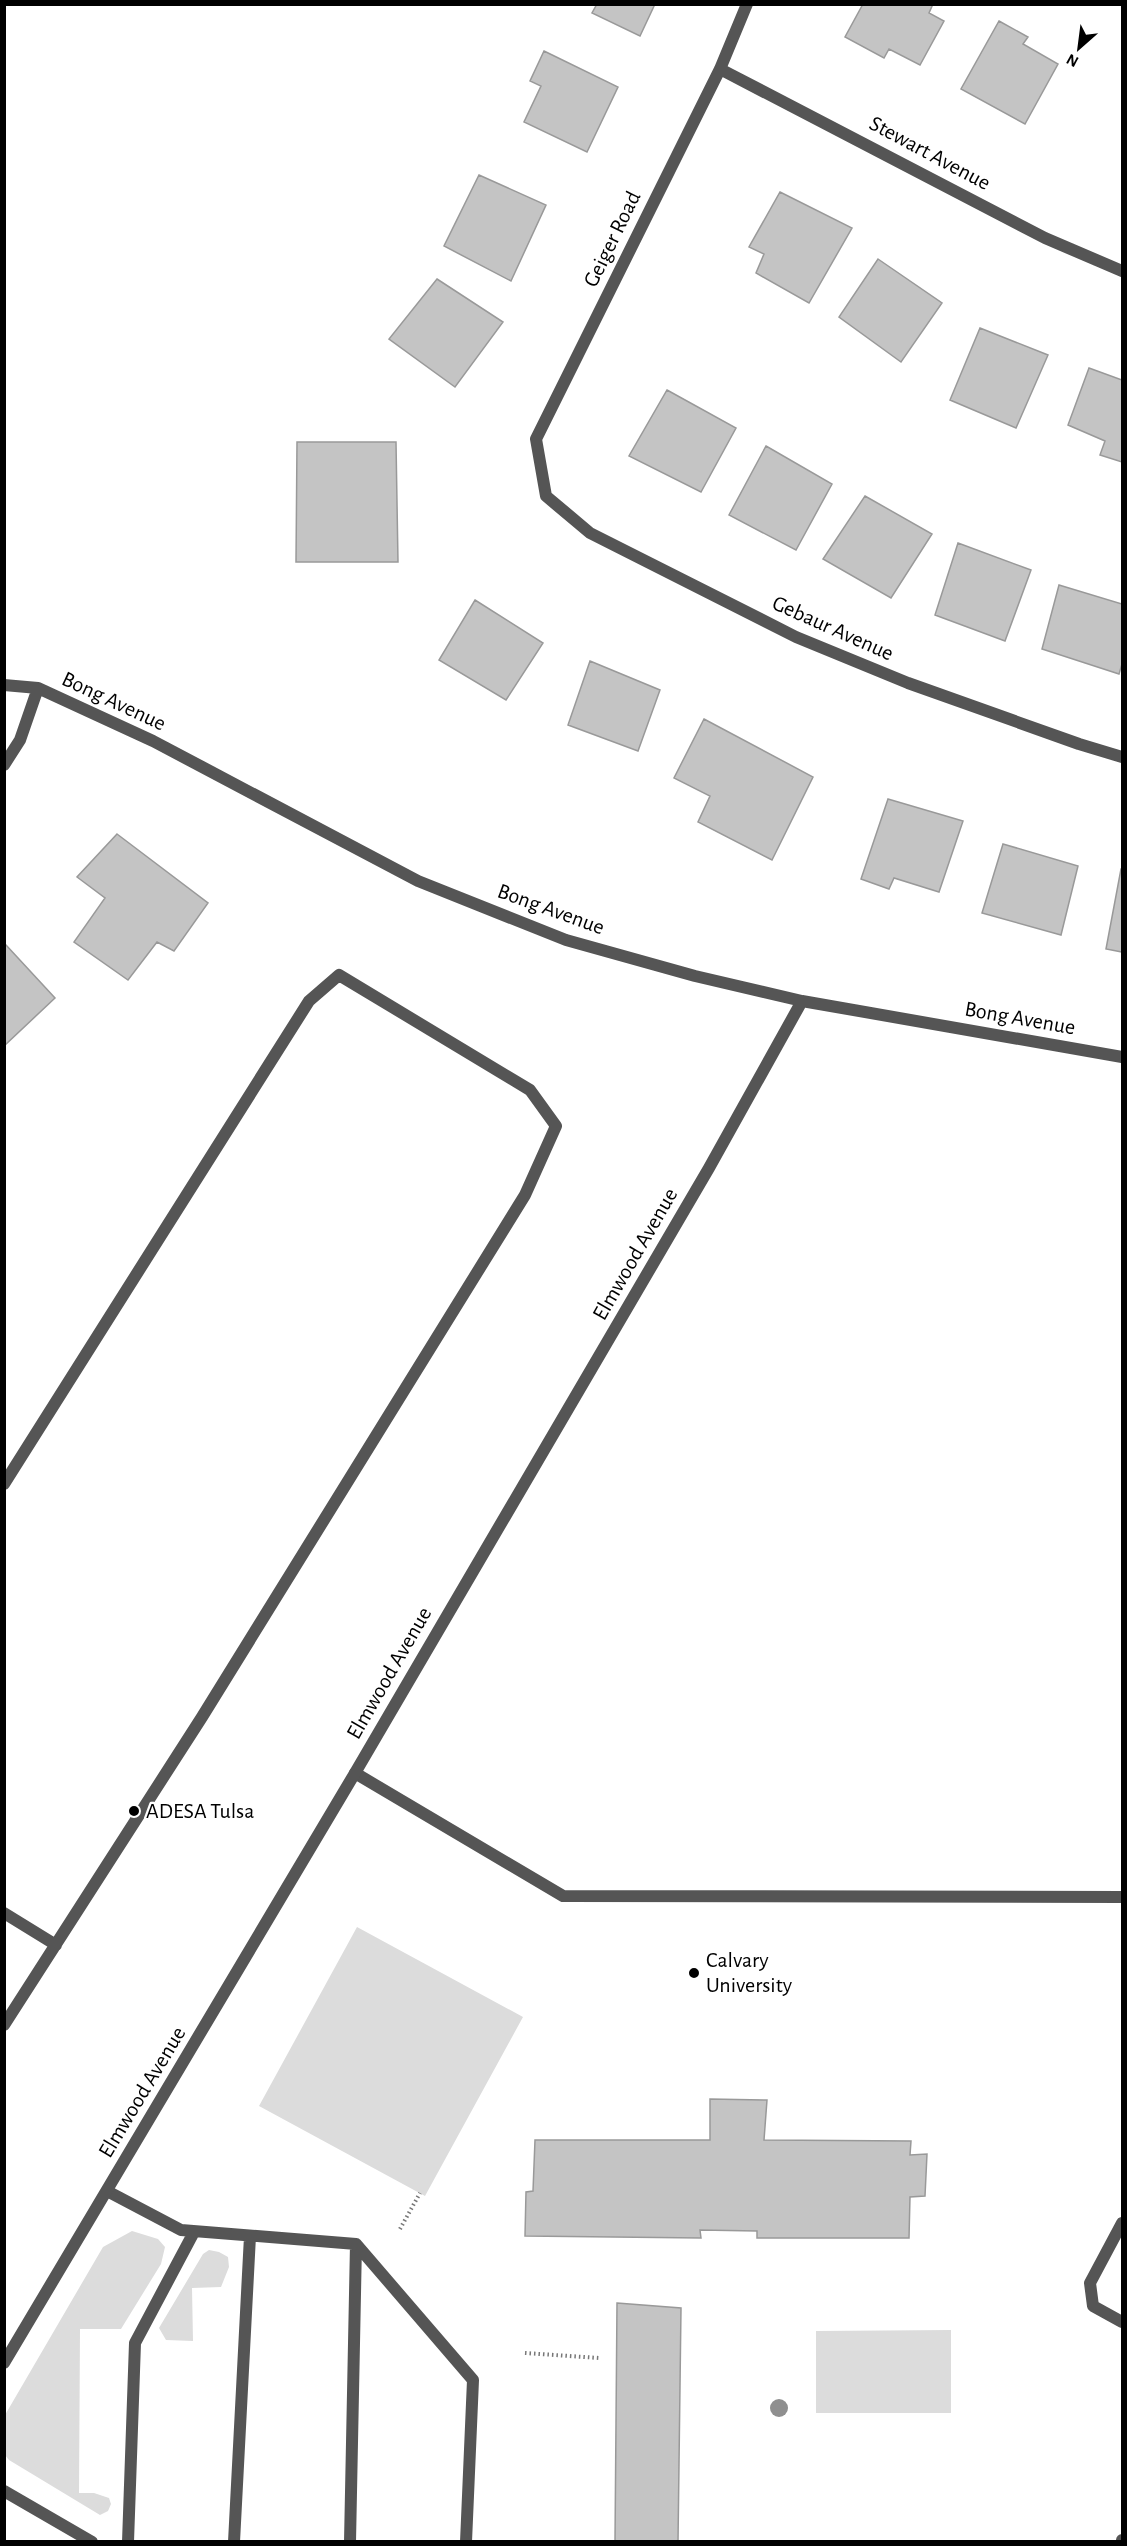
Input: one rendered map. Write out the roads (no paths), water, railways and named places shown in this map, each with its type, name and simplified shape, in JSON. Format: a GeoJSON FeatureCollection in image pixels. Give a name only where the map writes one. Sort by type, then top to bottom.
{"type":"FeatureCollection","features":[{"type":"Feature","properties":{"kind":"street","name":"Geiger Road"},"geometry":{"type":"LineString","coordinates":[[546,496],[536,439],[720,69],[747,4]]}},
{"type":"Feature","properties":{"kind":"street","name":"Stewart Avenue"},"geometry":{"type":"LineString","coordinates":[[720,69],[1045,238],[1122,271]]}},
{"type":"Feature","properties":{"kind":"street","name":"Gebaur Avenue"},"geometry":{"type":"LineString","coordinates":[[546,496],[590,533],[796,637],[908,683],[1122,757]]}},
{"type":"Feature","properties":{"kind":"street","name":"Bong Avenue"},"geometry":{"type":"LineString","coordinates":[[4,685],[38,688],[153,741],[418,881],[566,940],[695,976],[802,1001],[1122,1057]]}},
{"type":"Feature","properties":{"kind":"street"},"geometry":{"type":"LineString","coordinates":[[4,765],[20,740],[38,688]]}},
{"type":"Feature","properties":{"kind":"street"},"geometry":{"type":"LineString","coordinates":[[4,1484],[309,1000],[339,975],[530,1090],[556,1126],[525,1195],[202,1717],[4,2025]]}},
{"type":"Feature","properties":{"kind":"street","name":"Elmwood Avenue"},"geometry":{"type":"LineString","coordinates":[[4,2363],[356,1773],[709,1168],[802,1001]]}},
{"type":"Feature","properties":{"kind":"street"},"geometry":{"type":"LineString","coordinates":[[356,1773],[563,1896],[1122,1897]]}},
{"type":"Feature","properties":{"kind":"street"},"geometry":{"type":"LineString","coordinates":[[4,1913],[56,1945]]}},
{"type":"Feature","properties":{"kind":"street"},"geometry":{"type":"LineString","coordinates":[[107,2191],[181,2230],[356,2244],[473,2380],[466,2541]]}},
{"type":"Feature","properties":{"kind":"street"},"geometry":{"type":"LineString","coordinates":[[1122,2223],[1090,2283],[1093,2306],[1122,2322]]}},
{"type":"Feature","properties":{"kind":"street"},"geometry":{"type":"LineString","coordinates":[[128,2541],[135,2343],[194,2232]]}},
{"type":"Feature","properties":{"kind":"street"},"geometry":{"type":"LineString","coordinates":[[234,2541],[250,2236]]}},
{"type":"Feature","properties":{"kind":"street"},"geometry":{"type":"LineString","coordinates":[[350,2541],[356,2244]]}},
{"type":"Feature","properties":{"kind":"street"},"geometry":{"type":"LineString","coordinates":[[4,2491],[92,2541]]}},
{"type":"Feature","properties":{"kind":"place","name":"ADESA Tulsa"},"geometry":{"type":"Point","coordinates":[134,1811]}},
{"type":"Feature","properties":{"kind":"place","name":"Calvary University"},"geometry":{"type":"Point","coordinates":[694,1973]}}]}
